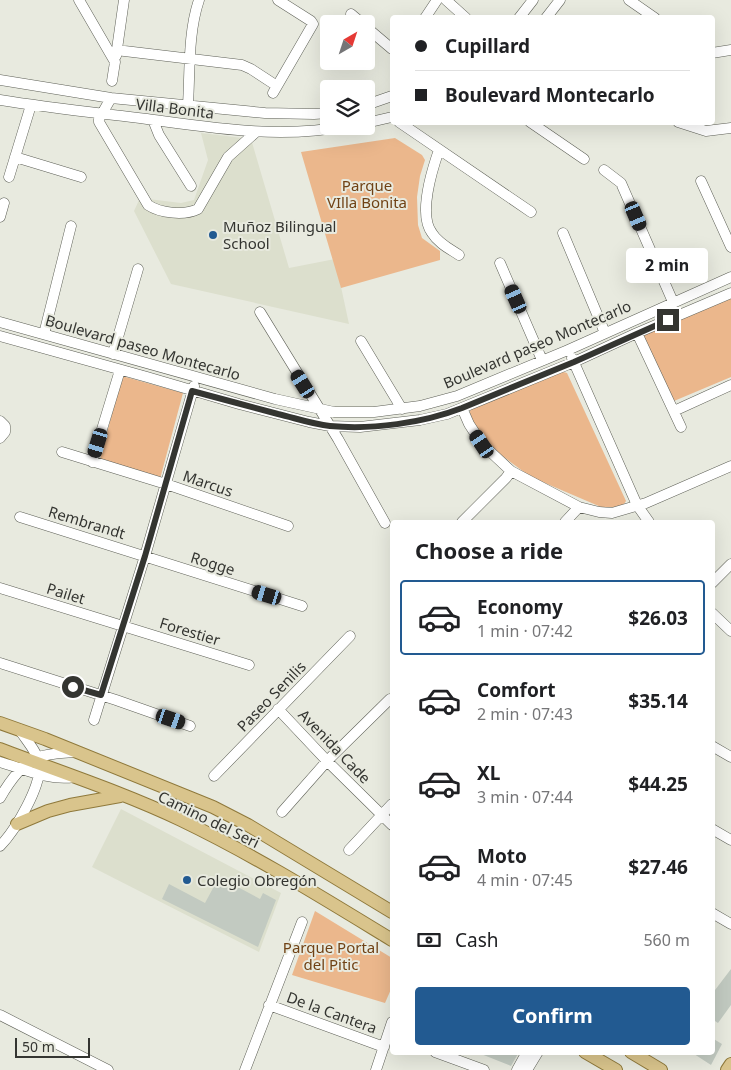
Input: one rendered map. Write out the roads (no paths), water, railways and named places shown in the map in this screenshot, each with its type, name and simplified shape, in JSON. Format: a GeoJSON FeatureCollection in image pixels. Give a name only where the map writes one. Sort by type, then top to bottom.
{"type":"FeatureCollection","features":[{"type":"Feature","properties":{"kind":"main road","name":"Camino del Seri"},"geometry":{"type":"LineString","coordinates":[[0,723],[231,816],[390,911]]}},
{"type":"Feature","properties":{"kind":"main road","name":"Camino del Seri"},"geometry":{"type":"LineString","coordinates":[[0,749],[34,765],[76,777],[178,819],[313,892],[390,939]]}},
{"type":"Feature","properties":{"kind":"main road"},"geometry":{"type":"LineString","coordinates":[[17,824],[70,804],[121,796]]}},
{"type":"Feature","properties":{"kind":"main road"},"geometry":{"type":"LineString","coordinates":[[590,1055],[616,1070]]}},
{"type":"Feature","properties":{"kind":"main road"},"geometry":{"type":"LineString","coordinates":[[636,1055],[661,1070]]}},
{"type":"Feature","properties":{"kind":"street"},"geometry":{"type":"LineString","coordinates":[[79,0],[115,62]]}},
{"type":"Feature","properties":{"kind":"street"},"geometry":{"type":"LineString","coordinates":[[112,81],[124,0]]}},
{"type":"Feature","properties":{"kind":"street"},"geometry":{"type":"LineString","coordinates":[[188,105],[190,59],[199,0]]}},
{"type":"Feature","properties":{"kind":"street"},"geometry":{"type":"LineString","coordinates":[[116,50],[242,65],[251,69],[275,89],[313,24],[278,0]]}},
{"type":"Feature","properties":{"kind":"street"},"geometry":{"type":"LineString","coordinates":[[427,15],[437,0]]}},
{"type":"Feature","properties":{"kind":"street"},"geometry":{"type":"LineString","coordinates":[[446,0],[463,15]]}},
{"type":"Feature","properties":{"kind":"street"},"geometry":{"type":"LineString","coordinates":[[521,15],[533,0]]}},
{"type":"Feature","properties":{"kind":"street"},"geometry":{"type":"LineString","coordinates":[[548,15],[560,0]]}},
{"type":"Feature","properties":{"kind":"street"},"geometry":{"type":"LineString","coordinates":[[629,0],[651,15]]}},
{"type":"Feature","properties":{"kind":"street"},"geometry":{"type":"LineString","coordinates":[[375,35],[390,47]]}},
{"type":"Feature","properties":{"kind":"street"},"geometry":{"type":"LineString","coordinates":[[715,53],[731,50]]}},
{"type":"Feature","properties":{"kind":"street","name":"Villa Bonita"},"geometry":{"type":"LineString","coordinates":[[0,80],[111,98],[265,113],[320,114]]}},
{"type":"Feature","properties":{"kind":"street"},"geometry":{"type":"LineString","coordinates":[[375,101],[390,97]]}},
{"type":"Feature","properties":{"kind":"street"},"geometry":{"type":"LineString","coordinates":[[111,98],[99,122],[148,205],[161,211],[191,212],[198,209],[228,157],[256,132]]}},
{"type":"Feature","properties":{"kind":"street","name":"Villa Bonita"},"geometry":{"type":"LineString","coordinates":[[0,100],[202,127],[256,132],[298,132],[320,129]]}},
{"type":"Feature","properties":{"kind":"street"},"geometry":{"type":"LineString","coordinates":[[9,177],[31,105]]}},
{"type":"Feature","properties":{"kind":"street"},"geometry":{"type":"LineString","coordinates":[[375,121],[390,118]]}},
{"type":"Feature","properties":{"kind":"street"},"geometry":{"type":"LineString","coordinates":[[152,120],[159,135],[191,186]]}},
{"type":"Feature","properties":{"kind":"street"},"geometry":{"type":"LineString","coordinates":[[402,125],[531,212]]}},
{"type":"Feature","properties":{"kind":"street"},"geometry":{"type":"LineString","coordinates":[[534,125],[584,159]]}},
{"type":"Feature","properties":{"kind":"street"},"geometry":{"type":"LineString","coordinates":[[688,125],[706,130],[731,128]]}},
{"type":"Feature","properties":{"kind":"street"},"geometry":{"type":"LineString","coordinates":[[439,150],[429,179],[428,228],[438,240],[459,255]]}},
{"type":"Feature","properties":{"kind":"street"},"geometry":{"type":"LineString","coordinates":[[15,157],[80,178]]}},
{"type":"Feature","properties":{"kind":"street"},"geometry":{"type":"LineString","coordinates":[[604,170],[621,183],[673,302]]}},
{"type":"Feature","properties":{"kind":"street"},"geometry":{"type":"LineString","coordinates":[[701,181],[731,247]]}},
{"type":"Feature","properties":{"kind":"street"},"geometry":{"type":"LineString","coordinates":[[0,217],[4,203]]}},
{"type":"Feature","properties":{"kind":"street"},"geometry":{"type":"LineString","coordinates":[[45,331],[72,226]]}},
{"type":"Feature","properties":{"kind":"street"},"geometry":{"type":"LineString","coordinates":[[563,233],[606,333]]}},
{"type":"Feature","properties":{"kind":"street"},"geometry":{"type":"LineString","coordinates":[[500,262],[542,360]]}},
{"type":"Feature","properties":{"kind":"street"},"geometry":{"type":"LineString","coordinates":[[114,351],[138,269]]}},
{"type":"Feature","properties":{"kind":"street","name":"Boulevard paseo Montecarlo"},"geometry":{"type":"LineString","coordinates":[[0,322],[45,331],[197,378],[320,409],[353,413],[402,409],[456,396],[568,350],[731,277]]}},
{"type":"Feature","properties":{"kind":"street"},"geometry":{"type":"LineString","coordinates":[[0,336],[192,391],[309,422],[330,426],[360,427],[420,420],[448,414],[574,362],[731,293]]}},
{"type":"Feature","properties":{"kind":"street"},"geometry":{"type":"LineString","coordinates":[[260,312],[320,409],[385,523]]}},
{"type":"Feature","properties":{"kind":"street"},"geometry":{"type":"LineString","coordinates":[[637,333],[681,427]]}},
{"type":"Feature","properties":{"kind":"street"},"geometry":{"type":"LineString","coordinates":[[361,341],[402,409]]}},
{"type":"Feature","properties":{"kind":"street"},"geometry":{"type":"LineString","coordinates":[[568,350],[637,505],[648,520]]}},
{"type":"Feature","properties":{"kind":"street"},"geometry":{"type":"LineString","coordinates":[[92,462],[120,370]]}},
{"type":"Feature","properties":{"kind":"street"},"geometry":{"type":"LineString","coordinates":[[94,720],[145,556],[197,378]]}},
{"type":"Feature","properties":{"kind":"street"},"geometry":{"type":"LineString","coordinates":[[674,411],[731,384]]}},
{"type":"Feature","properties":{"kind":"street"},"geometry":{"type":"LineString","coordinates":[[462,408],[469,424],[482,444],[511,470],[579,507],[599,512],[612,513],[637,505],[731,466]]}},
{"type":"Feature","properties":{"kind":"street"},"geometry":{"type":"LineString","coordinates":[[0,438],[5,432],[2,423]]}},
{"type":"Feature","properties":{"kind":"street","name":"Marcus"},"geometry":{"type":"LineString","coordinates":[[62,452],[166,484],[288,526]]}},
{"type":"Feature","properties":{"kind":"street"},"geometry":{"type":"LineString","coordinates":[[464,520],[506,478],[511,470]]}},
{"type":"Feature","properties":{"kind":"street"},"geometry":{"type":"LineString","coordinates":[[567,520],[579,507]]}},
{"type":"Feature","properties":{"kind":"street","name":"Rembrandt"},"geometry":{"type":"LineString","coordinates":[[20,517],[145,556]]}},
{"type":"Feature","properties":{"kind":"street","name":"Rogge"},"geometry":{"type":"LineString","coordinates":[[145,556],[302,606]]}},
{"type":"Feature","properties":{"kind":"street"},"geometry":{"type":"LineString","coordinates":[[715,580],[731,564]]}},
{"type":"Feature","properties":{"kind":"street","name":"Pailet"},"geometry":{"type":"LineString","coordinates":[[0,588],[122,626]]}},
{"type":"Feature","properties":{"kind":"street"},"geometry":{"type":"LineString","coordinates":[[715,616],[731,631]]}},
{"type":"Feature","properties":{"kind":"street","name":"Forestier"},"geometry":{"type":"LineString","coordinates":[[122,626],[249,665]]}},
{"type":"Feature","properties":{"kind":"street","name":"Paseo Senilis"},"geometry":{"type":"LineString","coordinates":[[214,776],[350,636]]}},
{"type":"Feature","properties":{"kind":"street"},"geometry":{"type":"LineString","coordinates":[[0,663],[190,726]]}},
{"type":"Feature","properties":{"kind":"street"},"geometry":{"type":"LineString","coordinates":[[282,812],[390,699]]}},
{"type":"Feature","properties":{"kind":"street","name":"Avenida Cade"},"geometry":{"type":"LineString","coordinates":[[278,709],[328,762],[390,823]]}},
{"type":"Feature","properties":{"kind":"street"},"geometry":{"type":"LineString","coordinates":[[1,844],[17,824],[31,796],[34,765],[19,730]]}},
{"type":"Feature","properties":{"kind":"street"},"geometry":{"type":"LineString","coordinates":[[715,748],[731,757]]}},
{"type":"Feature","properties":{"kind":"street"},"geometry":{"type":"LineString","coordinates":[[0,762],[34,765],[76,752]]}},
{"type":"Feature","properties":{"kind":"street"},"geometry":{"type":"LineString","coordinates":[[0,798],[34,765]]}},
{"type":"Feature","properties":{"kind":"street"},"geometry":{"type":"LineString","coordinates":[[349,850],[390,806]]}},
{"type":"Feature","properties":{"kind":"street"},"geometry":{"type":"LineString","coordinates":[[715,831],[731,840]]}},
{"type":"Feature","properties":{"kind":"street"},"geometry":{"type":"LineString","coordinates":[[715,915],[731,924]]}},
{"type":"Feature","properties":{"kind":"street"},"geometry":{"type":"LineString","coordinates":[[245,1070],[302,922]]}},
{"type":"Feature","properties":{"kind":"street","name":"De la Cantera"},"geometry":{"type":"LineString","coordinates":[[269,1005],[384,1047]]}},
{"type":"Feature","properties":{"kind":"street"},"geometry":{"type":"LineString","coordinates":[[0,1015],[108,1070]]}},
{"type":"Feature","properties":{"kind":"street"},"geometry":{"type":"LineString","coordinates":[[376,1070],[390,1028]]}},
{"type":"Feature","properties":{"kind":"street"},"geometry":{"type":"LineString","coordinates":[[443,1055],[484,1070]]}},
{"type":"Feature","properties":{"kind":"street"},"geometry":{"type":"LineString","coordinates":[[517,1070],[525,1055]]}},
{"type":"Feature","properties":{"kind":"street"},"geometry":{"type":"LineString","coordinates":[[528,1070],[536,1055]]}},
{"type":"Feature","properties":{"kind":"place","name":"Muñoz Bilingual School"},"geometry":{"type":"Point","coordinates":[213,235]}},
{"type":"Feature","properties":{"kind":"place","name":"Colegio Obregón"},"geometry":{"type":"Point","coordinates":[187,880]}},
{"type":"Feature","properties":{"kind":"park label","name":"Parque VIlla Bonita"},"geometry":{"type":"Point","coordinates":[367,194]}},
{"type":"Feature","properties":{"kind":"park label","name":"Parque Portal del Pitic"},"geometry":{"type":"Point","coordinates":[331,956]}}]}
